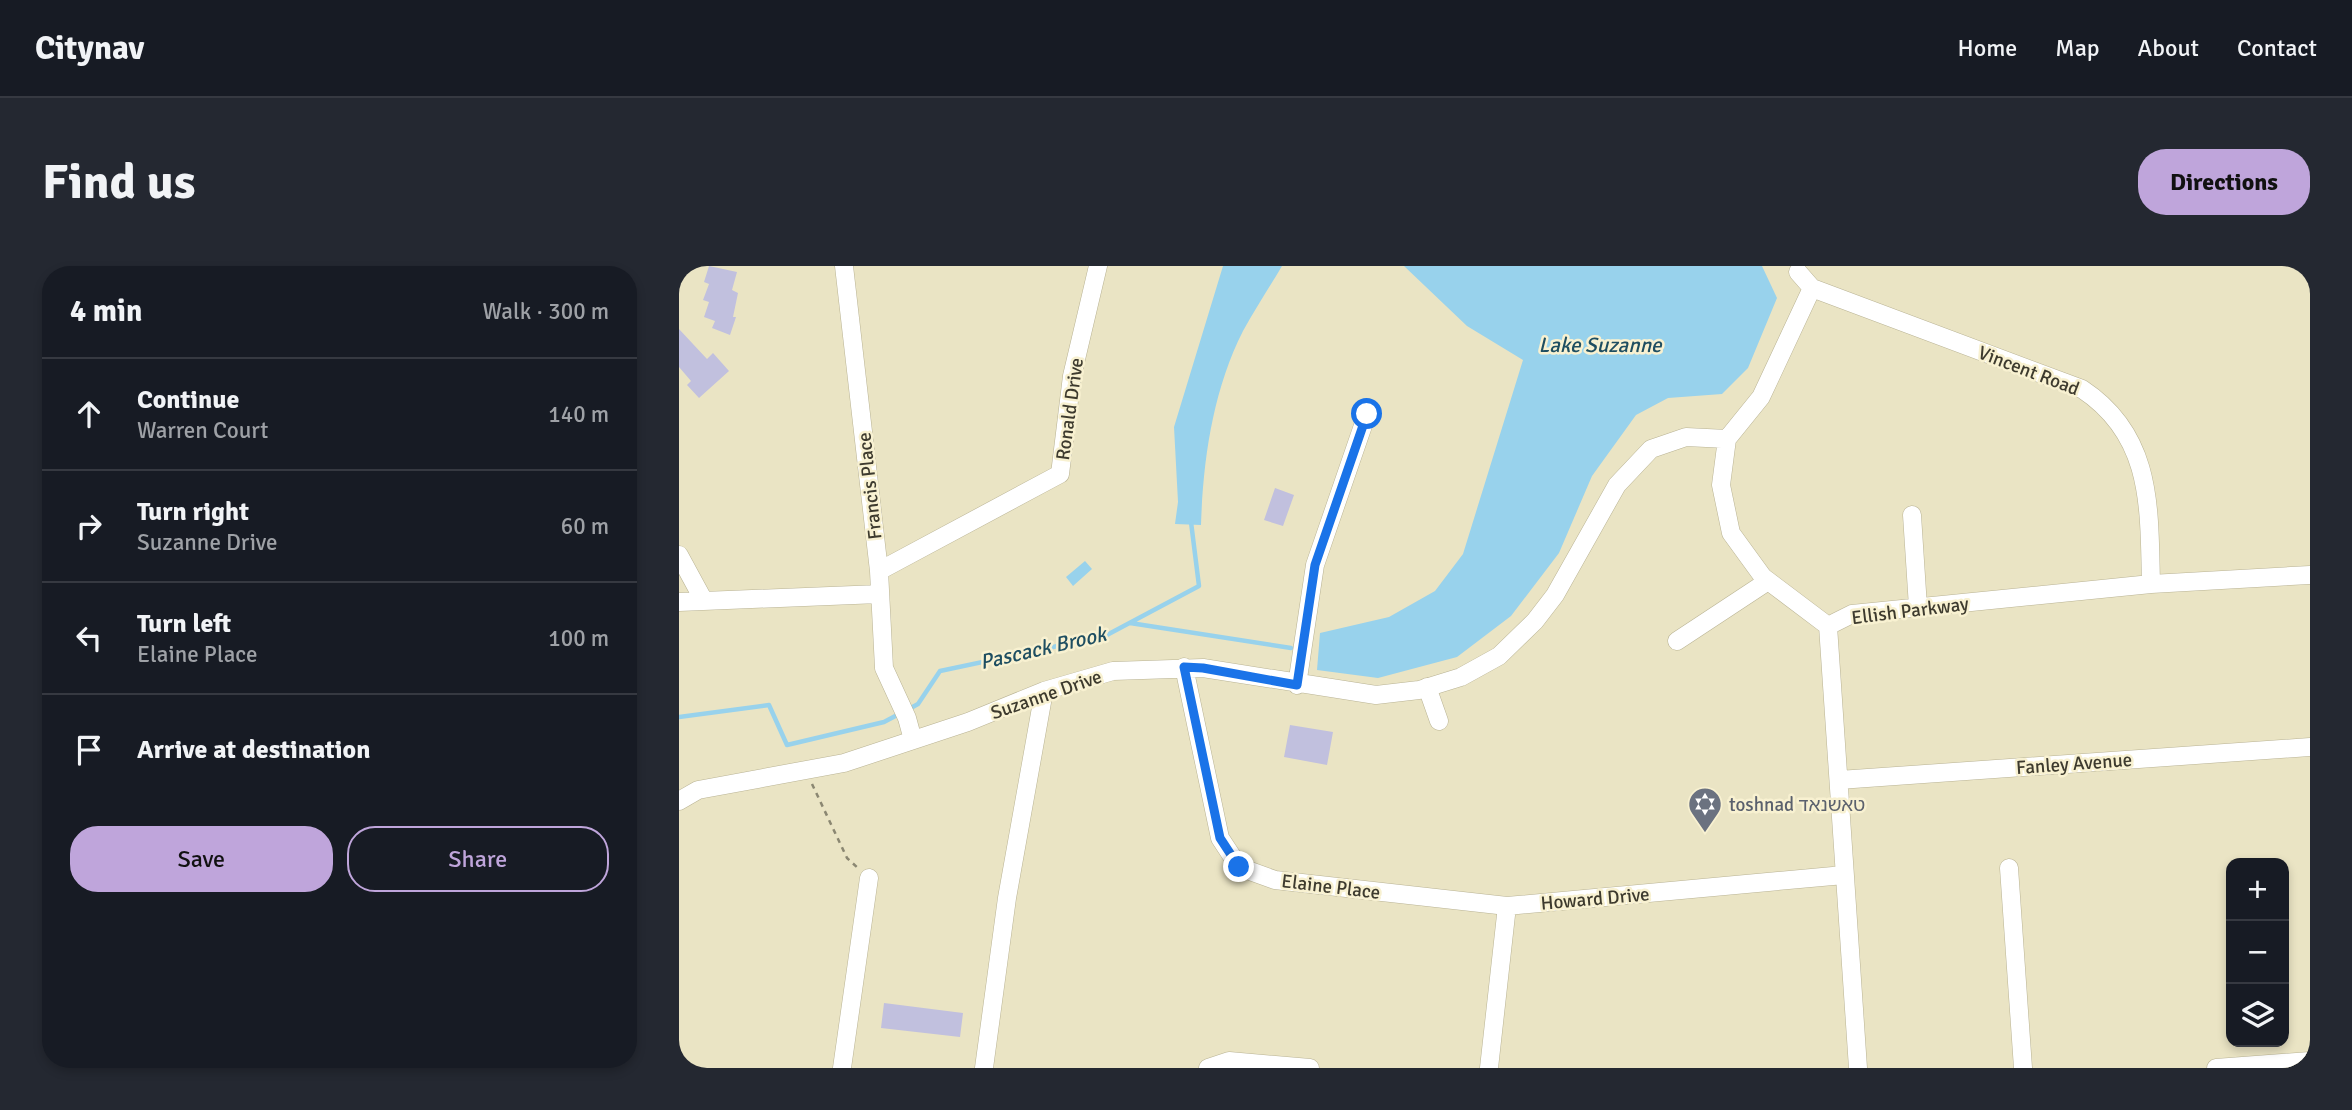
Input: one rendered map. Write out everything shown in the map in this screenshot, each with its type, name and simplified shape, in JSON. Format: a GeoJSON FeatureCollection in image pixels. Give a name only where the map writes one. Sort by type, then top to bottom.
{"type":"FeatureCollection","features":[{"type":"Feature","properties":{"kind":"street","name":"Francis Place"},"geometry":{"type":"LineString","coordinates":[[844,266],[879,571],[884,668],[913,740]]}},
{"type":"Feature","properties":{"kind":"street","name":"Ronald Drive"},"geometry":{"type":"LineString","coordinates":[[879,571],[1060,474],[1072,376],[1098,266]]}},
{"type":"Feature","properties":{"kind":"street","name":"Vincent Road"},"geometry":{"type":"LineString","coordinates":[[1798,272],[1812,288],[2083,389],[2106,404],[2133,443],[2142,474],[2149,510],[2151,583]]}},
{"type":"Feature","properties":{"kind":"street"},"geometry":{"type":"LineString","coordinates":[[1812,288],[1761,397],[1727,439],[1721,485],[1731,533],[1768,581],[1828,626]]}},
{"type":"Feature","properties":{"kind":"street"},"geometry":{"type":"LineString","coordinates":[[1297,685],[1315,565],[1367,414]]}},
{"type":"Feature","properties":{"kind":"street","name":"Suzanne Drive"},"geometry":{"type":"LineString","coordinates":[[679,801],[698,790],[844,762],[968,722],[1044,691],[1113,671],[1203,668],[1297,685],[1376,695],[1427,687],[1461,677],[1499,656],[1535,621],[1555,595],[1617,485],[1651,449],[1686,437],[1727,439]]}},
{"type":"Feature","properties":{"kind":"street"},"geometry":{"type":"LineString","coordinates":[[1912,515],[1918,607]]}},
{"type":"Feature","properties":{"kind":"street"},"geometry":{"type":"LineString","coordinates":[[679,555],[704,601]]}},
{"type":"Feature","properties":{"kind":"street","name":"Ellish Parkway"},"geometry":{"type":"LineString","coordinates":[[1859,1068],[1828,626],[1852,614],[1918,607],[2151,583],[2310,575]]}},
{"type":"Feature","properties":{"kind":"street"},"geometry":{"type":"LineString","coordinates":[[1677,641],[1768,581]]}},
{"type":"Feature","properties":{"kind":"street"},"geometry":{"type":"LineString","coordinates":[[679,602],[879,594]]}},
{"type":"Feature","properties":{"kind":"street","name":"Elaine Place"},"geometry":{"type":"LineString","coordinates":[[1184,667],[1220,838],[1239,867],[1275,880],[1507,906]]}},
{"type":"Feature","properties":{"kind":"street"},"geometry":{"type":"LineString","coordinates":[[1427,687],[1439,721]]}},
{"type":"Feature","properties":{"kind":"street"},"geometry":{"type":"LineString","coordinates":[[984,1068],[1007,898],[1044,691]]}},
{"type":"Feature","properties":{"kind":"street","name":"Fanley Avenue"},"geometry":{"type":"LineString","coordinates":[[1839,780],[2310,747]]}},
{"type":"Feature","properties":{"kind":"street"},"geometry":{"type":"LineString","coordinates":[[2009,868],[2023,1068]]}},
{"type":"Feature","properties":{"kind":"street","name":"Howard Drive"},"geometry":{"type":"LineString","coordinates":[[1507,906],[1844,875]]}},
{"type":"Feature","properties":{"kind":"street"},"geometry":{"type":"LineString","coordinates":[[842,1068],[869,878]]}},
{"type":"Feature","properties":{"kind":"street"},"geometry":{"type":"LineString","coordinates":[[1489,1068],[1507,906]]}},
{"type":"Feature","properties":{"kind":"street"},"geometry":{"type":"LineString","coordinates":[[1209,1068],[1229,1060],[1310,1068]]}},
{"type":"Feature","properties":{"kind":"street"},"geometry":{"type":"LineString","coordinates":[[2216,1068],[2310,1061]]}},
{"type":"Feature","properties":{"kind":"path"},"geometry":{"type":"LineString","coordinates":[[806,770],[847,858],[869,878]]}},
{"type":"Feature","properties":{"kind":"water"},"geometry":{"type":"Polygon","coordinates":[[[1223,266],[1282,266],[1243,331],[1224,377],[1207,451],[1201,525],[1175,524],[1178,502],[1174,427],[1223,266]]]}},
{"type":"Feature","properties":{"kind":"water","name":"Lake Suzanne"},"geometry":{"type":"Polygon","coordinates":[[[1404,266],[1762,266],[1777,298],[1748,368],[1722,394],[1668,398],[1636,415],[1592,476],[1559,553],[1511,616],[1457,657],[1378,678],[1317,670],[1320,633],[1389,617],[1435,591],[1463,554],[1523,360],[1467,326],[1404,266]]]}},
{"type":"Feature","properties":{"kind":"water"},"geometry":{"type":"Polygon","coordinates":[[[1085,561],[1092,569],[1073,586],[1066,577],[1085,561]]]}},
{"type":"Feature","properties":{"kind":"building"},"geometry":{"type":"Polygon","coordinates":[[[709,266],[737,272],[732,290],[738,293],[733,317],[736,317],[730,335],[712,328],[715,321],[704,317],[709,302],[703,300],[709,284],[704,282],[709,266]]]}},
{"type":"Feature","properties":{"kind":"building"},"geometry":{"type":"Polygon","coordinates":[[[679,329],[707,359],[713,353],[729,371],[699,398],[687,385],[691,381],[679,367],[679,329]]]}},
{"type":"Feature","properties":{"kind":"building"},"geometry":{"type":"Polygon","coordinates":[[[1275,488],[1294,495],[1283,526],[1264,520],[1275,488]]]}},
{"type":"Feature","properties":{"kind":"building"},"geometry":{"type":"Polygon","coordinates":[[[1290,725],[1333,732],[1327,765],[1284,757],[1290,725]]]}},
{"type":"Feature","properties":{"kind":"building"},"geometry":{"type":"Polygon","coordinates":[[[884,1003],[963,1013],[960,1037],[881,1028],[884,1003]]]}},
{"type":"Feature","properties":{"kind":"waterway","name":"Pascack Brook"},"geometry":{"type":"LineString","coordinates":[[909,709],[918,704],[940,671],[1105,636],[1199,586],[1191,522]]}},
{"type":"Feature","properties":{"kind":"waterway"},"geometry":{"type":"LineString","coordinates":[[1130,623],[1291,648]]}},
{"type":"Feature","properties":{"kind":"waterway","name":"Pascack Brook"},"geometry":{"type":"LineString","coordinates":[[679,717],[769,705],[787,745],[884,722],[901,713]]}},
{"type":"Feature","properties":{"kind":"place","name":"toshnad טאשנאד"},"geometry":{"type":"Point","coordinates":[1705,834]}},
{"type":"Feature","properties":{"kind":"route"},"geometry":{"type":"LineString","coordinates":[[1239,867],[1220,838],[1184,667],[1297,685],[1315,565],[1367,414]]}}]}
